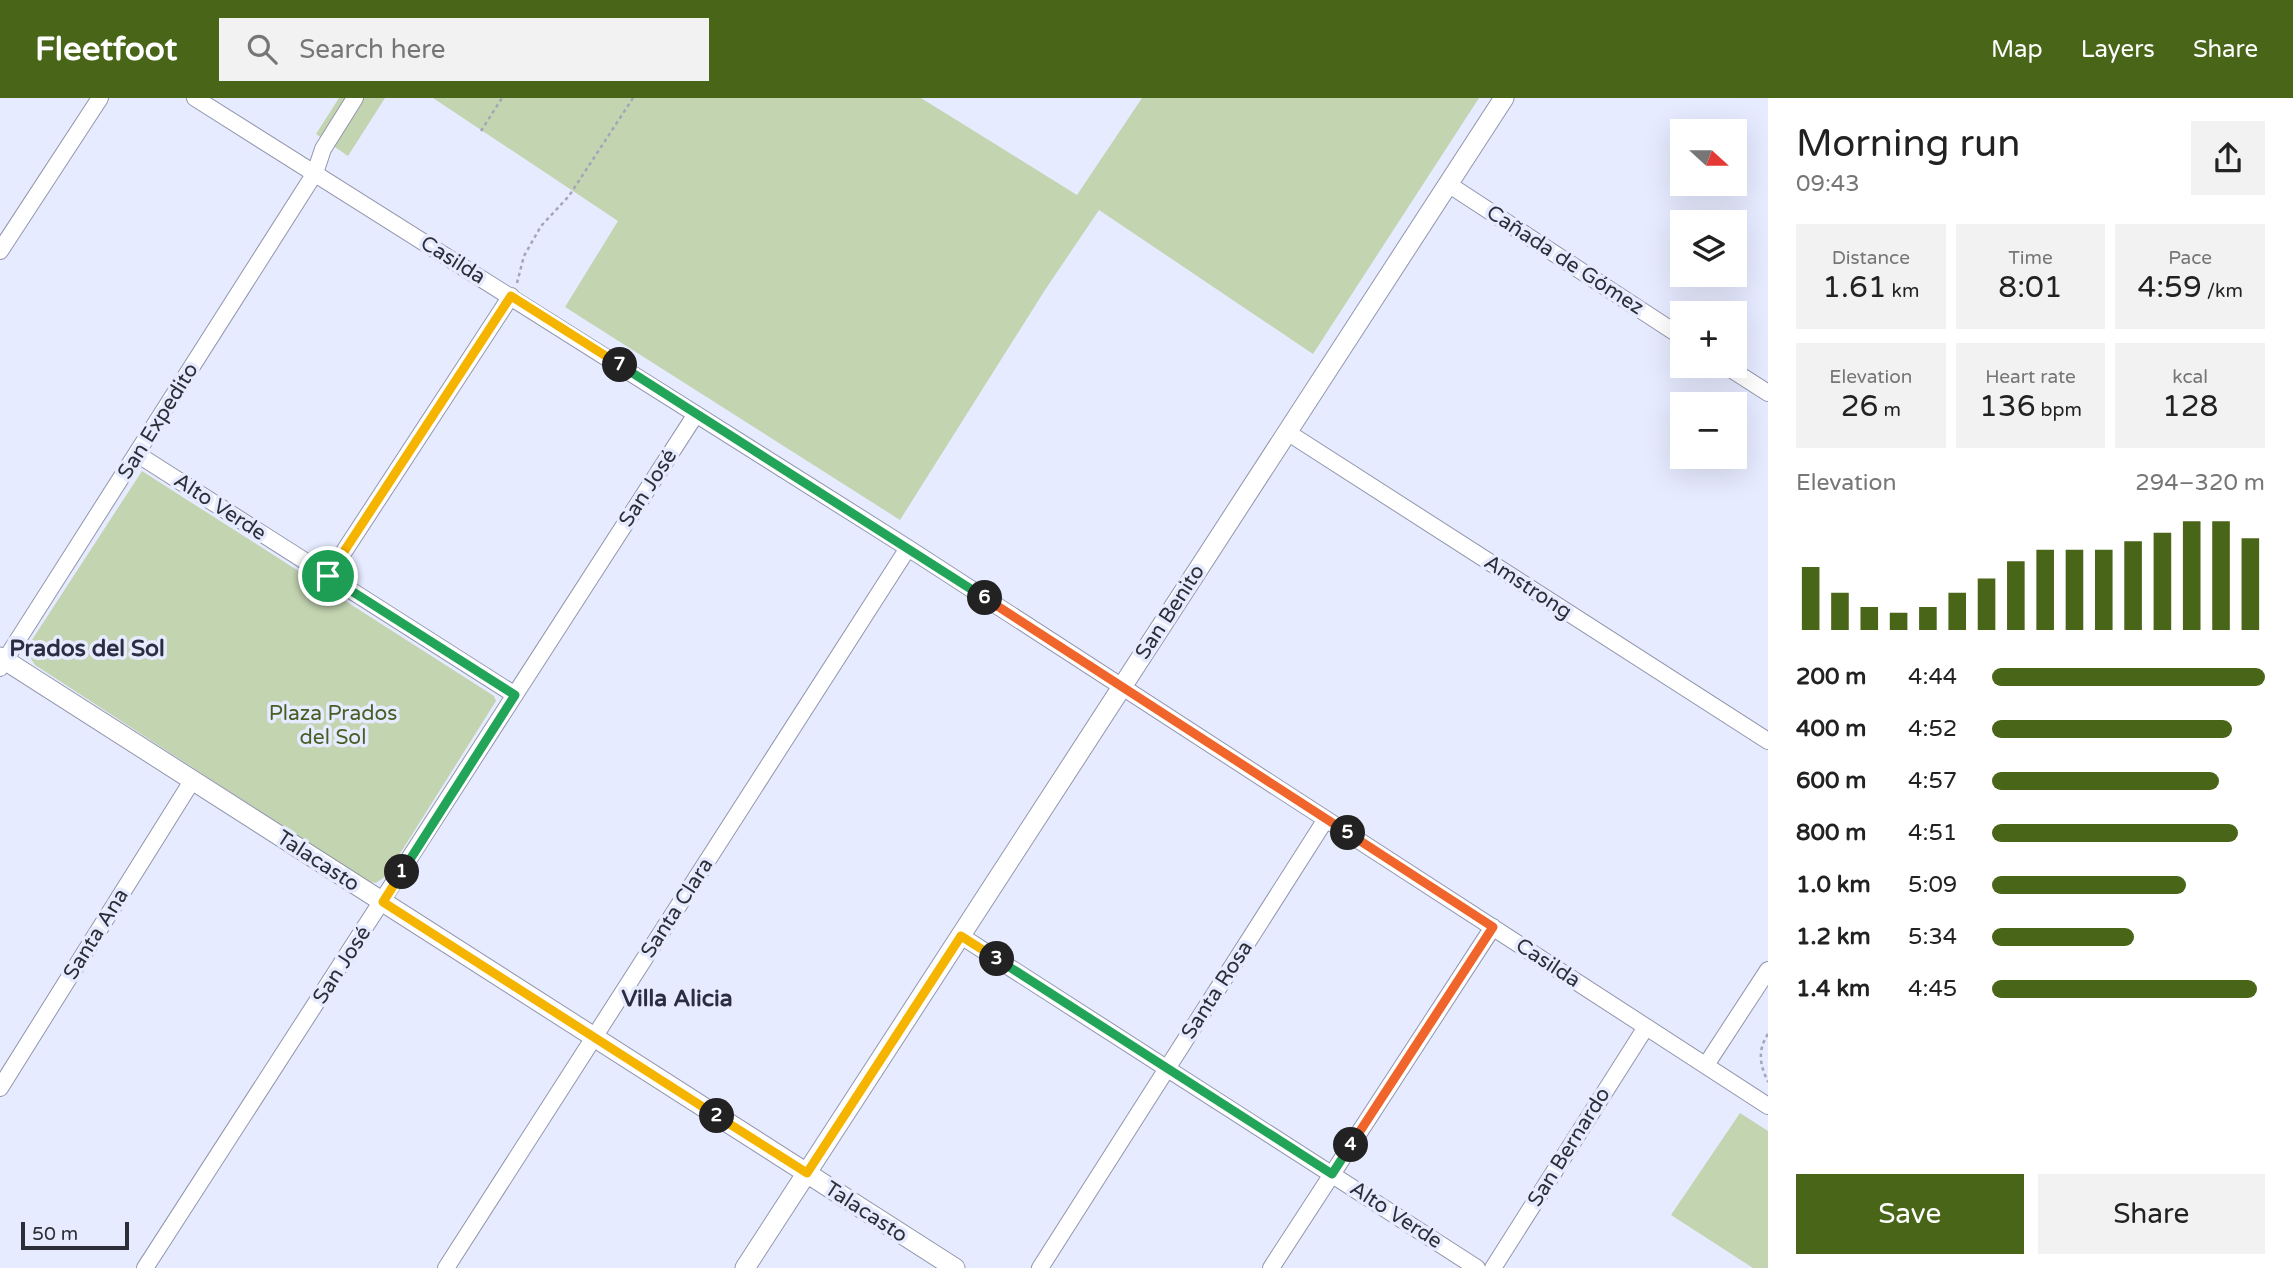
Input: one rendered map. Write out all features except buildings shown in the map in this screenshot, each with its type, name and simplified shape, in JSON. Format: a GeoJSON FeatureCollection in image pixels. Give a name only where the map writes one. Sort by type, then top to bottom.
{"type":"FeatureCollection","features":[{"type":"Feature","properties":{"kind":"street"},"geometry":{"type":"LineString","coordinates":[[0,251],[100,98]]}},
{"type":"Feature","properties":{"kind":"street","name":"Casilda"},"geometry":{"type":"LineString","coordinates":[[195,98],[908,548],[1768,1106]]}},
{"type":"Feature","properties":{"kind":"street","name":"San Expedito"},"geometry":{"type":"LineString","coordinates":[[2,661],[315,173],[323,149],[355,98]]}},
{"type":"Feature","properties":{"kind":"street","name":"San Benito"},"geometry":{"type":"LineString","coordinates":[[745,1268],[1504,98]]}},
{"type":"Feature","properties":{"kind":"street","name":"Cañada de Gómez"},"geometry":{"type":"LineString","coordinates":[[1448,184],[1670,329]]}},
{"type":"Feature","properties":{"kind":"street"},"geometry":{"type":"LineString","coordinates":[[328,576],[511,296]]}},
{"type":"Feature","properties":{"kind":"street"},"geometry":{"type":"LineString","coordinates":[[1745,378],[1768,393]]}},
{"type":"Feature","properties":{"kind":"street","name":"San José"},"geometry":{"type":"LineString","coordinates":[[145,1268],[696,414]]}},
{"type":"Feature","properties":{"kind":"street","name":"Amstrong"},"geometry":{"type":"LineString","coordinates":[[1287,432],[1768,741]]}},
{"type":"Feature","properties":{"kind":"street","name":"Alto Verde"},"geometry":{"type":"LineString","coordinates":[[137,454],[515,695]]}},
{"type":"Feature","properties":{"kind":"street","name":"Santa Clara"},"geometry":{"type":"LineString","coordinates":[[446,1268],[908,548]]}},
{"type":"Feature","properties":{"kind":"street","name":"Talacasto"},"geometry":{"type":"LineString","coordinates":[[2,661],[955,1268]]}},
{"type":"Feature","properties":{"kind":"street","name":"Santa Ana"},"geometry":{"type":"LineString","coordinates":[[0,1088],[192,780]]}},
{"type":"Feature","properties":{"kind":"street","name":"Santa Rosa"},"geometry":{"type":"LineString","coordinates":[[1040,1268],[1326,819]]}},
{"type":"Feature","properties":{"kind":"street"},"geometry":{"type":"LineString","coordinates":[[1271,1268],[1493,927]]}},
{"type":"Feature","properties":{"kind":"street","name":"Alto Verde"},"geometry":{"type":"LineString","coordinates":[[961,936],[1477,1268]]}},
{"type":"Feature","properties":{"kind":"street"},"geometry":{"type":"LineString","coordinates":[[1706,1065],[1768,970]]}},
{"type":"Feature","properties":{"kind":"street","name":"San Bernardo"},"geometry":{"type":"LineString","coordinates":[[1493,1268],[1646,1027]]}},
{"type":"Feature","properties":{"kind":"path"},"geometry":{"type":"LineString","coordinates":[[481,131],[502,98]]}},
{"type":"Feature","properties":{"kind":"path"},"geometry":{"type":"LineString","coordinates":[[519,278],[524,256],[541,226],[569,196],[633,98]]}},
{"type":"Feature","properties":{"kind":"path"},"geometry":{"type":"LineString","coordinates":[[1768,1034],[1760,1050],[1760,1066],[1768,1082]]}},
{"type":"Feature","properties":{"kind":"green space"},"geometry":{"type":"Polygon","coordinates":[[[339,98],[385,98],[348,156],[316,134],[339,98]]]}},
{"type":"Feature","properties":{"kind":"green space"},"geometry":{"type":"Polygon","coordinates":[[[433,98],[921,98],[1077,195],[1142,98],[1479,98],[1313,354],[1099,210],[1045,290],[900,520],[565,307],[618,221],[433,98]]]}},
{"type":"Feature","properties":{"kind":"green space","name":"Plaza Prados del Sol"},"geometry":{"type":"Polygon","coordinates":[[[142,471],[494,696],[496,701],[386,876],[376,883],[367,881],[35,665],[29,656],[28,646],[142,471]]]}},
{"type":"Feature","properties":{"kind":"green space"},"geometry":{"type":"Polygon","coordinates":[[[1740,1113],[1768,1131],[1768,1268],[1753,1268],[1671,1215],[1740,1113]]]}},
{"type":"Feature","properties":{"kind":"district","name":"Prados del Sol"},"geometry":{"type":"Point","coordinates":[87,649]}},
{"type":"Feature","properties":{"kind":"district","name":"Villa Alicia"},"geometry":{"type":"Point","coordinates":[677,999]}},
{"type":"Feature","properties":{"kind":"route"},"geometry":{"type":"LineString","coordinates":[[511,296],[908,548],[1493,927],[1332,1174],[961,936],[807,1173],[383,902],[515,695],[328,576],[511,296]]}}]}
